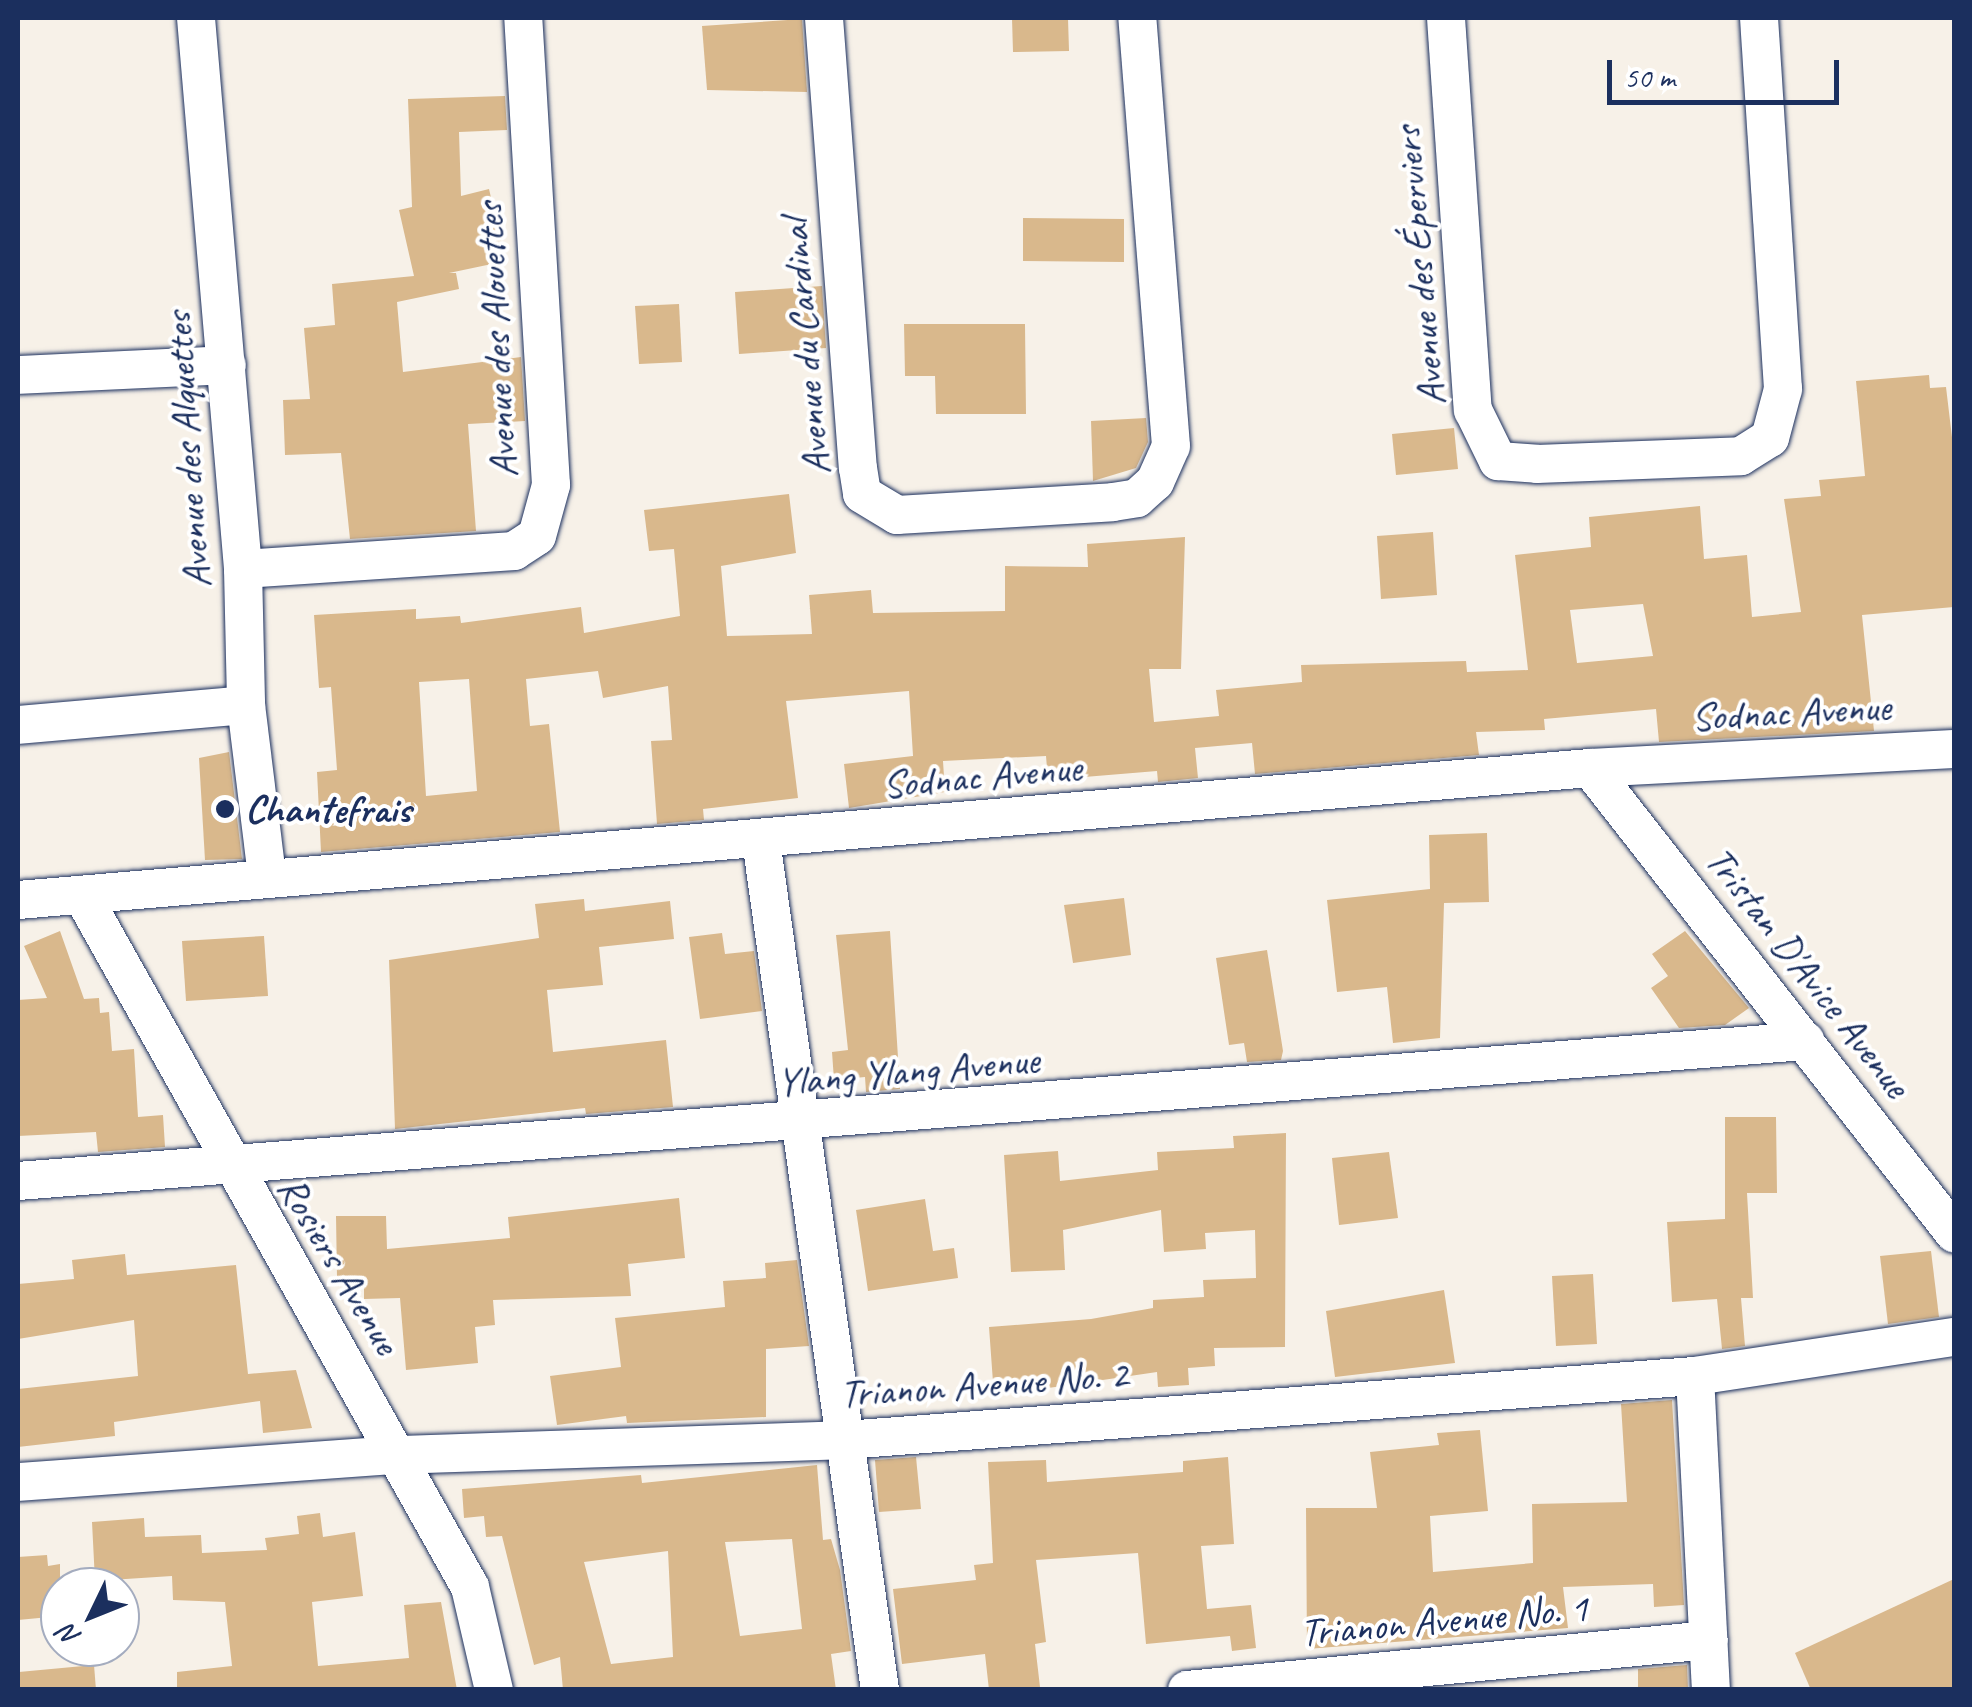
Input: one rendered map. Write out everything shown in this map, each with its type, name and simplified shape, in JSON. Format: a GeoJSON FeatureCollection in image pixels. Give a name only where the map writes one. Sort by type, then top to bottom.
{"type":"FeatureCollection","features":[{"type":"Feature","properties":{"kind":"street","name":"Avenue des Alquettes"},"geometry":{"type":"LineString","coordinates":[[196,18],[242,569],[246,705],[267,876]]}},
{"type":"Feature","properties":{"kind":"street","name":"Avenue des Alouettes"},"geometry":{"type":"LineString","coordinates":[[242,569],[514,551],[537,536],[551,485],[523,18]]}},
{"type":"Feature","properties":{"kind":"street","name":"Avenue du Cardinal"},"geometry":{"type":"LineString","coordinates":[[824,18],[858,468],[862,494],[897,515],[1113,502],[1137,498],[1155,482],[1172,446],[1137,18]]}},
{"type":"Feature","properties":{"kind":"street","name":"Avenue des Éperviers"},"geometry":{"type":"LineString","coordinates":[[1446,18],[1473,410],[1498,461],[1537,464],[1741,456],[1770,438],[1783,389],[1759,18]]}},
{"type":"Feature","properties":{"kind":"street"},"geometry":{"type":"LineString","coordinates":[[18,375],[227,364]]}},
{"type":"Feature","properties":{"kind":"street"},"geometry":{"type":"LineString","coordinates":[[18,725],[246,705]]}},
{"type":"Feature","properties":{"kind":"street","name":"Sodnac Avenue"},"geometry":{"type":"LineString","coordinates":[[18,900],[267,876],[761,840],[1590,768],[1954,748]]}},
{"type":"Feature","properties":{"kind":"street","name":"Tristan D'Avice Avenue"},"geometry":{"type":"LineString","coordinates":[[1590,768],[1954,1233]]}},
{"type":"Feature","properties":{"kind":"street"},"geometry":{"type":"LineString","coordinates":[[761,840],[880,1690]]}},
{"type":"Feature","properties":{"kind":"street","name":"Rosiers Avenue"},"geometry":{"type":"LineString","coordinates":[[82,895],[228,1167],[398,1455],[470,1587],[494,1690]]}},
{"type":"Feature","properties":{"kind":"street","name":"Ylang Ylang Avenue"},"geometry":{"type":"LineString","coordinates":[[18,1181],[799,1126],[1806,1042]]}},
{"type":"Feature","properties":{"kind":"street","name":"Trianon Avenue No. 2"},"geometry":{"type":"LineString","coordinates":[[18,1482],[398,1455],[845,1440],[1695,1376],[1954,1337]]}},
{"type":"Feature","properties":{"kind":"street"},"geometry":{"type":"LineString","coordinates":[[1695,1376],[1711,1690]]}},
{"type":"Feature","properties":{"kind":"street","name":"Trianon Avenue No. 1"},"geometry":{"type":"LineString","coordinates":[[1187,1690],[1709,1640]]}},
{"type":"Feature","properties":{"kind":"building"},"geometry":{"type":"Polygon","coordinates":[[[1012,18],[1068,18],[1069,51],[1013,52],[1012,18]]]}},
{"type":"Feature","properties":{"kind":"building"},"geometry":{"type":"Polygon","coordinates":[[[802,19],[807,92],[707,90],[702,26],[802,19]]]}},
{"type":"Feature","properties":{"kind":"building"},"geometry":{"type":"Polygon","coordinates":[[[505,96],[507,130],[459,132],[461,196],[489,189],[506,261],[449,273],[456,273],[459,289],[397,302],[403,372],[521,357],[525,421],[468,424],[476,531],[350,539],[341,453],[285,455],[283,400],[310,399],[304,328],[335,325],[332,284],[414,276],[399,210],[412,207],[408,99],[505,96]]]}},
{"type":"Feature","properties":{"kind":"building"},"geometry":{"type":"Polygon","coordinates":[[[1023,218],[1124,219],[1124,262],[1023,261],[1023,218]]]}},
{"type":"Feature","properties":{"kind":"building"},"geometry":{"type":"Polygon","coordinates":[[[822,286],[826,348],[739,354],[735,292],[822,286]]]}},
{"type":"Feature","properties":{"kind":"building"},"geometry":{"type":"Polygon","coordinates":[[[679,304],[682,362],[639,364],[635,306],[679,304]]]}},
{"type":"Feature","properties":{"kind":"building"},"geometry":{"type":"Polygon","coordinates":[[[904,324],[1025,324],[1026,414],[936,414],[935,376],[905,376],[904,324]]]}},
{"type":"Feature","properties":{"kind":"building"},"geometry":{"type":"Polygon","coordinates":[[[1929,375],[1930,388],[1946,387],[1954,454],[1954,607],[1862,615],[1874,731],[1659,742],[1656,709],[1544,719],[1545,730],[1476,732],[1479,755],[1255,774],[1252,743],[1195,748],[1198,778],[1158,782],[1157,771],[1048,780],[1046,756],[943,761],[945,792],[849,808],[844,764],[913,756],[909,691],[786,701],[798,798],[703,809],[704,820],[657,824],[651,741],[672,740],[668,686],[603,698],[598,671],[526,679],[530,726],[549,724],[560,832],[321,852],[317,772],[337,770],[331,687],[319,688],[314,615],[416,609],[416,619],[460,616],[461,623],[581,607],[584,633],[680,616],[674,549],[649,551],[644,510],[789,494],[796,553],[721,566],[727,636],[812,634],[809,595],[871,590],[873,613],[1005,611],[1005,566],[1088,567],[1087,544],[1185,537],[1181,669],[1149,669],[1154,722],[1219,716],[1216,690],[1302,682],[1301,665],[1466,661],[1467,672],[1528,670],[1515,555],[1591,547],[1589,517],[1700,506],[1704,559],[1747,555],[1752,617],[1801,612],[1784,499],[1821,496],[1819,480],[1865,476],[1856,381],[1929,375]],[[1643,604],[1570,610],[1577,663],[1653,656],[1643,604]],[[469,679],[419,682],[426,796],[477,791],[469,679]]]}},
{"type":"Feature","properties":{"kind":"building"},"geometry":{"type":"Polygon","coordinates":[[[1146,418],[1148,442],[1136,468],[1093,481],[1091,421],[1146,418]]]}},
{"type":"Feature","properties":{"kind":"building"},"geometry":{"type":"Polygon","coordinates":[[[1454,428],[1458,469],[1396,475],[1392,434],[1454,428]]]}},
{"type":"Feature","properties":{"kind":"building"},"geometry":{"type":"Polygon","coordinates":[[[1433,532],[1437,595],[1381,599],[1377,536],[1433,532]]]}},
{"type":"Feature","properties":{"kind":"building","name":"Chantefrais"},"geometry":{"type":"Polygon","coordinates":[[[229,752],[242,859],[205,860],[199,758],[229,752]]]}},
{"type":"Feature","properties":{"kind":"building"},"geometry":{"type":"Polygon","coordinates":[[[1487,833],[1489,902],[1444,903],[1440,1038],[1393,1043],[1387,987],[1337,992],[1327,900],[1430,889],[1429,835],[1487,833]]]}},
{"type":"Feature","properties":{"kind":"building"},"geometry":{"type":"Polygon","coordinates":[[[1124,898],[1131,955],[1073,963],[1064,905],[1124,898]]]}},
{"type":"Feature","properties":{"kind":"building"},"geometry":{"type":"Polygon","coordinates":[[[584,899],[585,911],[670,901],[674,939],[599,947],[603,985],[547,990],[553,1052],[666,1040],[673,1107],[586,1114],[585,1108],[395,1129],[389,960],[539,938],[535,904],[584,899]]]}},
{"type":"Feature","properties":{"kind":"building"},"geometry":{"type":"Polygon","coordinates":[[[60,931],[84,999],[99,998],[100,1013],[109,1012],[112,1051],[134,1049],[138,1117],[163,1115],[165,1147],[98,1152],[96,1132],[18,1136],[18,1000],[47,998],[24,946],[60,931]]]}},
{"type":"Feature","properties":{"kind":"building"},"geometry":{"type":"Polygon","coordinates":[[[890,931],[900,1089],[866,1092],[865,1077],[834,1080],[832,1052],[848,1050],[836,935],[890,931]]]}},
{"type":"Feature","properties":{"kind":"building"},"geometry":{"type":"Polygon","coordinates":[[[1685,931],[1749,1008],[1725,1025],[1679,1028],[1651,988],[1668,976],[1652,954],[1685,931]]]}},
{"type":"Feature","properties":{"kind":"building"},"geometry":{"type":"Polygon","coordinates":[[[722,933],[725,954],[754,951],[762,1011],[700,1019],[689,937],[722,933]]]}},
{"type":"Feature","properties":{"kind":"building"},"geometry":{"type":"Polygon","coordinates":[[[264,936],[268,996],[186,1001],[182,941],[264,936]]]}},
{"type":"Feature","properties":{"kind":"building"},"geometry":{"type":"Polygon","coordinates":[[[1267,950],[1283,1051],[1281,1060],[1247,1062],[1244,1043],[1229,1045],[1216,958],[1267,950]]]}},
{"type":"Feature","properties":{"kind":"building"},"geometry":{"type":"Polygon","coordinates":[[[1725,1117],[1776,1117],[1777,1193],[1747,1193],[1753,1298],[1741,1298],[1745,1346],[1722,1349],[1717,1299],[1672,1302],[1667,1222],[1725,1219],[1725,1117]]]}},
{"type":"Feature","properties":{"kind":"building"},"geometry":{"type":"Polygon","coordinates":[[[1286,1133],[1285,1347],[1214,1348],[1215,1366],[1188,1368],[1189,1385],[1158,1387],[1157,1372],[994,1396],[989,1327],[1091,1319],[1153,1308],[1153,1300],[1204,1297],[1203,1280],[1256,1278],[1255,1230],[1205,1233],[1206,1249],[1164,1252],[1161,1210],[1063,1230],[1065,1270],[1011,1272],[1004,1155],[1058,1151],[1060,1181],[1158,1170],[1157,1152],[1234,1148],[1233,1136],[1286,1133]]]}},
{"type":"Feature","properties":{"kind":"building"},"geometry":{"type":"Polygon","coordinates":[[[1389,1152],[1398,1218],[1339,1225],[1332,1158],[1389,1152]]]}},
{"type":"Feature","properties":{"kind":"building"},"geometry":{"type":"Polygon","coordinates":[[[679,1198],[685,1258],[628,1264],[631,1296],[493,1300],[495,1325],[475,1327],[478,1363],[406,1370],[400,1298],[364,1299],[364,1276],[337,1277],[336,1216],[386,1216],[387,1249],[510,1238],[508,1217],[679,1198]]]}},
{"type":"Feature","properties":{"kind":"building"},"geometry":{"type":"Polygon","coordinates":[[[925,1199],[933,1251],[954,1248],[958,1278],[868,1291],[856,1210],[925,1199]]]}},
{"type":"Feature","properties":{"kind":"building"},"geometry":{"type":"Polygon","coordinates":[[[1931,1251],[1939,1317],[1888,1324],[1880,1256],[1931,1251]]]}},
{"type":"Feature","properties":{"kind":"building"},"geometry":{"type":"Polygon","coordinates":[[[125,1254],[127,1275],[236,1265],[248,1374],[296,1370],[312,1428],[263,1433],[260,1401],[114,1422],[115,1436],[18,1447],[18,1389],[138,1376],[134,1320],[18,1339],[18,1284],[74,1279],[72,1260],[125,1254]]]}},
{"type":"Feature","properties":{"kind":"building"},"geometry":{"type":"Polygon","coordinates":[[[797,1260],[809,1346],[766,1349],[766,1417],[627,1423],[626,1416],[557,1425],[550,1376],[621,1367],[615,1318],[725,1307],[723,1281],[766,1278],[765,1263],[797,1260]]]}},
{"type":"Feature","properties":{"kind":"building"},"geometry":{"type":"Polygon","coordinates":[[[1593,1274],[1597,1344],[1556,1346],[1552,1276],[1593,1274]]]}},
{"type":"Feature","properties":{"kind":"building"},"geometry":{"type":"Polygon","coordinates":[[[1444,1290],[1455,1363],[1335,1377],[1326,1311],[1444,1290]]]}},
{"type":"Feature","properties":{"kind":"building"},"geometry":{"type":"Polygon","coordinates":[[[1672,1400],[1684,1605],[1654,1607],[1653,1584],[1563,1587],[1568,1628],[1307,1649],[1306,1508],[1377,1508],[1370,1452],[1439,1445],[1437,1433],[1480,1430],[1488,1511],[1430,1516],[1433,1572],[1533,1563],[1532,1504],[1627,1502],[1621,1404],[1672,1400]]]}},
{"type":"Feature","properties":{"kind":"building"},"geometry":{"type":"Polygon","coordinates":[[[916,1457],[921,1509],[879,1512],[875,1460],[916,1457]]]}},
{"type":"Feature","properties":{"kind":"building"},"geometry":{"type":"Polygon","coordinates":[[[1228,1457],[1234,1544],[1201,1546],[1207,1609],[1251,1605],[1256,1648],[1232,1651],[1230,1636],[1146,1644],[1138,1553],[1036,1560],[1046,1642],[1035,1644],[1040,1687],[989,1690],[985,1654],[902,1664],[893,1589],[976,1580],[974,1565],[993,1563],[988,1462],[1046,1460],[1047,1482],[1183,1472],[1183,1461],[1228,1457]]]}},
{"type":"Feature","properties":{"kind":"building"},"geometry":{"type":"Polygon","coordinates":[[[817,1465],[823,1540],[831,1539],[840,1570],[851,1651],[831,1654],[836,1690],[563,1690],[560,1657],[534,1665],[502,1536],[486,1537],[484,1516],[464,1518],[462,1489],[641,1475],[642,1483],[817,1465]],[[792,1539],[725,1542],[740,1636],[802,1629],[792,1539]],[[668,1551],[584,1562],[611,1664],[673,1657],[668,1551]]]}},
{"type":"Feature","properties":{"kind":"building"},"geometry":{"type":"Polygon","coordinates":[[[320,1513],[323,1537],[355,1532],[363,1596],[312,1602],[318,1666],[409,1658],[404,1605],[441,1602],[457,1690],[177,1690],[177,1672],[232,1666],[225,1602],[173,1600],[172,1576],[140,1578],[140,1567],[94,1567],[92,1522],[144,1518],[145,1537],[201,1535],[202,1553],[267,1550],[265,1538],[299,1534],[297,1516],[320,1513]]]}},
{"type":"Feature","properties":{"kind":"building"},"geometry":{"type":"Polygon","coordinates":[[[47,1555],[48,1566],[60,1564],[60,1567],[40,1567],[40,1618],[18,1620],[18,1557],[47,1555]]]}},
{"type":"Feature","properties":{"kind":"building"},"geometry":{"type":"Polygon","coordinates":[[[1954,1579],[1954,1690],[1811,1690],[1795,1653],[1954,1579]]]}},
{"type":"Feature","properties":{"kind":"building"},"geometry":{"type":"Polygon","coordinates":[[[1687,1665],[1688,1690],[1638,1690],[1638,1669],[1687,1665]]]}},
{"type":"Feature","properties":{"kind":"building"},"geometry":{"type":"Polygon","coordinates":[[[94,1667],[96,1690],[20,1690],[19,1672],[94,1667]]]}},
{"type":"Feature","properties":{"kind":"place","name":"Chantefrais"},"geometry":{"type":"Point","coordinates":[225,809]}}]}
